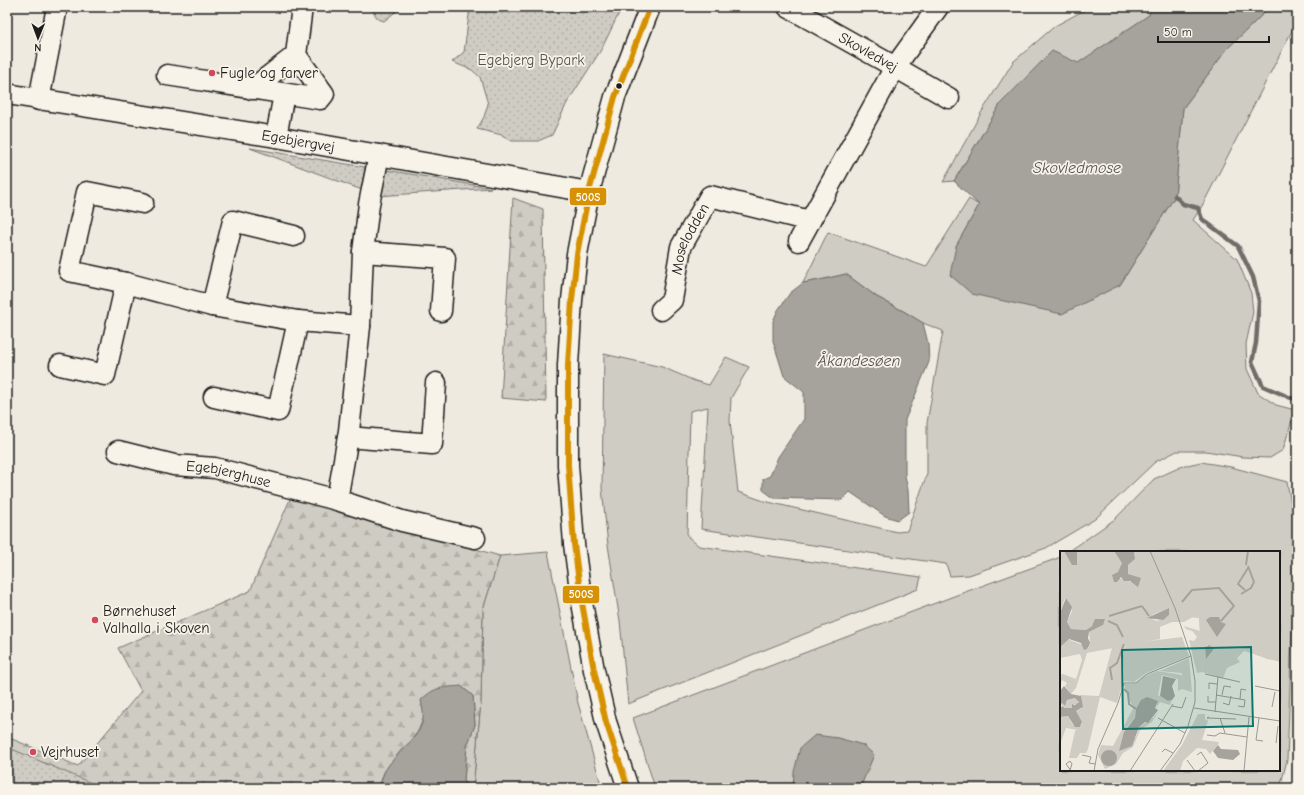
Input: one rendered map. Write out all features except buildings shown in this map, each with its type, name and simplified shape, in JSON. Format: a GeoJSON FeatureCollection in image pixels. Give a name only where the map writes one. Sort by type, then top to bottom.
{"type":"FeatureCollection","features":[{"type":"Feature","properties":{"kind":"street"},"geometry":{"type":"LineString","coordinates":[[39,100],[57,7]]}},
{"type":"Feature","properties":{"kind":"street"},"geometry":{"type":"LineString","coordinates":[[167,75],[320,99],[324,94],[296,55],[302,7]]}},
{"type":"Feature","properties":{"kind":"street"},"geometry":{"type":"LineString","coordinates":[[628,788],[606,722],[585,622],[574,544],[568,465],[568,365],[577,254],[589,192],[615,97],[650,7]]}},
{"type":"Feature","properties":{"kind":"street","name":"Skovledvej"},"geometry":{"type":"LineString","coordinates":[[788,7],[895,66],[949,98]]}},
{"type":"Feature","properties":{"kind":"street"},"geometry":{"type":"LineString","coordinates":[[800,241],[895,66],[938,7]]}},
{"type":"Feature","properties":{"kind":"street"},"geometry":{"type":"LineString","coordinates":[[252,89],[296,55]]}},
{"type":"Feature","properties":{"kind":"street","name":"Egebjergvej"},"geometry":{"type":"LineString","coordinates":[[7,94],[276,137],[589,192]]}},
{"type":"Feature","properties":{"kind":"street"},"geometry":{"type":"LineString","coordinates":[[276,137],[284,94]]}},
{"type":"Feature","properties":{"kind":"street"},"geometry":{"type":"LineString","coordinates":[[337,500],[348,437],[360,326],[363,252],[379,155]]}},
{"type":"Feature","properties":{"kind":"street"},"geometry":{"type":"LineString","coordinates":[[143,203],[87,192],[69,271],[126,283],[212,306],[298,322],[360,326]]}},
{"type":"Feature","properties":{"kind":"street","name":"Moselodden"},"geometry":{"type":"LineString","coordinates":[[661,310],[672,300],[681,247],[710,196],[810,221]]}},
{"type":"Feature","properties":{"kind":"street"},"geometry":{"type":"LineString","coordinates":[[212,306],[233,221],[294,236]]}},
{"type":"Feature","properties":{"kind":"street"},"geometry":{"type":"LineString","coordinates":[[363,252],[445,258],[441,311]]}},
{"type":"Feature","properties":{"kind":"street"},"geometry":{"type":"LineString","coordinates":[[60,365],[105,375],[126,283]]}},
{"type":"Feature","properties":{"kind":"street"},"geometry":{"type":"LineString","coordinates":[[214,397],[278,411],[298,322]]}},
{"type":"Feature","properties":{"kind":"street"},"geometry":{"type":"LineString","coordinates":[[348,437],[432,444],[436,383]]}},
{"type":"Feature","properties":{"kind":"street","name":"Egebjerghuse"},"geometry":{"type":"LineString","coordinates":[[118,451],[174,466],[215,468],[337,500],[402,521],[475,538]]}},
{"type":"Feature","properties":{"kind":"green space"},"geometry":{"type":"Polygon","coordinates":[[[370,7],[399,7],[399,9],[384,21],[378,19],[370,7]]]}},
{"type":"Feature","properties":{"kind":"green space","name":"Egebjerg Bypark"},"geometry":{"type":"Polygon","coordinates":[[[470,7],[622,7],[601,50],[567,103],[552,135],[538,141],[512,141],[502,135],[477,129],[484,117],[488,104],[480,77],[472,70],[452,62],[464,52],[470,7]]]}},
{"type":"Feature","properties":{"kind":"green space"},"geometry":{"type":"Polygon","coordinates":[[[1090,7],[1152,7],[1149,15],[1078,64],[1001,103],[954,181],[943,182],[981,113],[1013,62],[1055,26],[1090,7]]]}},
{"type":"Feature","properties":{"kind":"green space"},"geometry":{"type":"Polygon","coordinates":[[[1268,7],[1297,7],[1297,21],[1202,206],[1193,220],[1237,259],[1251,293],[1253,312],[1246,344],[1247,369],[1258,393],[1276,405],[1295,410],[1283,450],[1270,458],[1243,457],[1206,451],[1177,451],[1155,462],[1095,519],[1046,548],[969,575],[950,576],[946,564],[701,529],[708,407],[690,411],[687,536],[699,546],[921,577],[918,589],[628,704],[620,621],[608,545],[602,488],[604,354],[662,367],[695,381],[709,385],[726,357],[749,367],[731,398],[730,421],[738,492],[764,501],[897,532],[907,531],[927,474],[927,423],[943,331],[923,323],[877,297],[846,274],[803,283],[828,232],[926,267],[969,199],[979,205],[956,246],[1120,285],[1175,196],[1183,108],[1227,49],[1261,16],[1268,7]]]}},
{"type":"Feature","properties":{"kind":"green space"},"geometry":{"type":"Polygon","coordinates":[[[250,148],[365,167],[362,190],[250,148]]]}},
{"type":"Feature","properties":{"kind":"green space"},"geometry":{"type":"Polygon","coordinates":[[[381,169],[491,188],[378,196],[381,169]]]}},
{"type":"Feature","properties":{"kind":"green space"},"geometry":{"type":"Polygon","coordinates":[[[513,198],[543,209],[546,402],[501,398],[513,198]]]}},
{"type":"Feature","properties":{"kind":"green space"},"geometry":{"type":"Polygon","coordinates":[[[1201,462],[1231,467],[1287,482],[1297,536],[1297,580],[1292,633],[1287,760],[1280,788],[655,788],[633,718],[1060,557],[1060,771],[1280,771],[1280,551],[1069,551],[1115,519],[1154,479],[1183,466],[1201,462]]]}},
{"type":"Feature","properties":{"kind":"green space"},"geometry":{"type":"Polygon","coordinates":[[[291,497],[500,556],[483,609],[481,701],[473,788],[466,788],[464,780],[467,746],[475,725],[473,696],[461,686],[423,719],[418,731],[411,741],[401,750],[384,772],[379,788],[7,788],[7,737],[78,766],[141,691],[118,648],[250,591],[291,497]]]}},
{"type":"Feature","properties":{"kind":"green space"},"geometry":{"type":"Polygon","coordinates":[[[548,552],[578,703],[602,788],[473,788],[481,701],[483,609],[500,556],[548,552]]]}},
{"type":"Feature","properties":{"kind":"green space"},"geometry":{"type":"Polygon","coordinates":[[[7,747],[103,788],[7,788],[7,747]]]}},
{"type":"Feature","properties":{"kind":"water","name":"Skovledmose"},"geometry":{"type":"Polygon","coordinates":[[[1152,7],[1268,7],[1261,16],[1227,49],[1183,108],[1175,196],[1120,285],[1062,314],[972,294],[950,275],[956,246],[979,205],[954,181],[1001,103],[1052,51],[1078,63],[1149,15],[1152,7]]]}},
{"type":"Feature","properties":{"kind":"water","name":"Åkandesøen"},"geometry":{"type":"Polygon","coordinates":[[[846,274],[877,297],[923,323],[928,343],[929,362],[905,420],[905,476],[908,490],[909,512],[898,520],[885,516],[850,492],[842,500],[774,498],[763,490],[763,479],[770,476],[778,457],[804,419],[804,392],[784,376],[773,341],[773,321],[778,310],[790,293],[803,283],[846,274]]]}},
{"type":"Feature","properties":{"kind":"water"},"geometry":{"type":"Polygon","coordinates":[[[461,686],[473,696],[475,725],[467,746],[464,780],[466,788],[379,788],[383,775],[388,766],[411,741],[421,727],[423,710],[421,700],[426,695],[439,688],[461,686]]]}},
{"type":"Feature","properties":{"kind":"water"},"geometry":{"type":"Polygon","coordinates":[[[815,735],[838,738],[863,745],[874,755],[860,788],[793,788],[794,772],[800,748],[815,735]]]}},
{"type":"Feature","properties":{"kind":"waterway"},"geometry":{"type":"LineString","coordinates":[[1175,196],[1183,204],[1198,208],[1202,219],[1238,246],[1253,277],[1259,301],[1256,343],[1252,362],[1263,386],[1291,398]]}},
{"type":"Feature","properties":{"kind":"transit line","name":"500S"},"geometry":{"type":"LineString","coordinates":[[628,788],[606,722],[594,670],[581,597],[574,544],[568,465],[568,365],[572,300],[577,254],[589,192],[615,97],[650,7]]}},
{"type":"Feature","properties":{"kind":"place","name":"Fugle og farver"},"geometry":{"type":"Point","coordinates":[212,73]}},
{"type":"Feature","properties":{"kind":"place","name":"Børnehuset Valhalla i Skoven"},"geometry":{"type":"Point","coordinates":[95,620]}},
{"type":"Feature","properties":{"kind":"place","name":"Vejrhuset"},"geometry":{"type":"Point","coordinates":[33,752]}}]}
